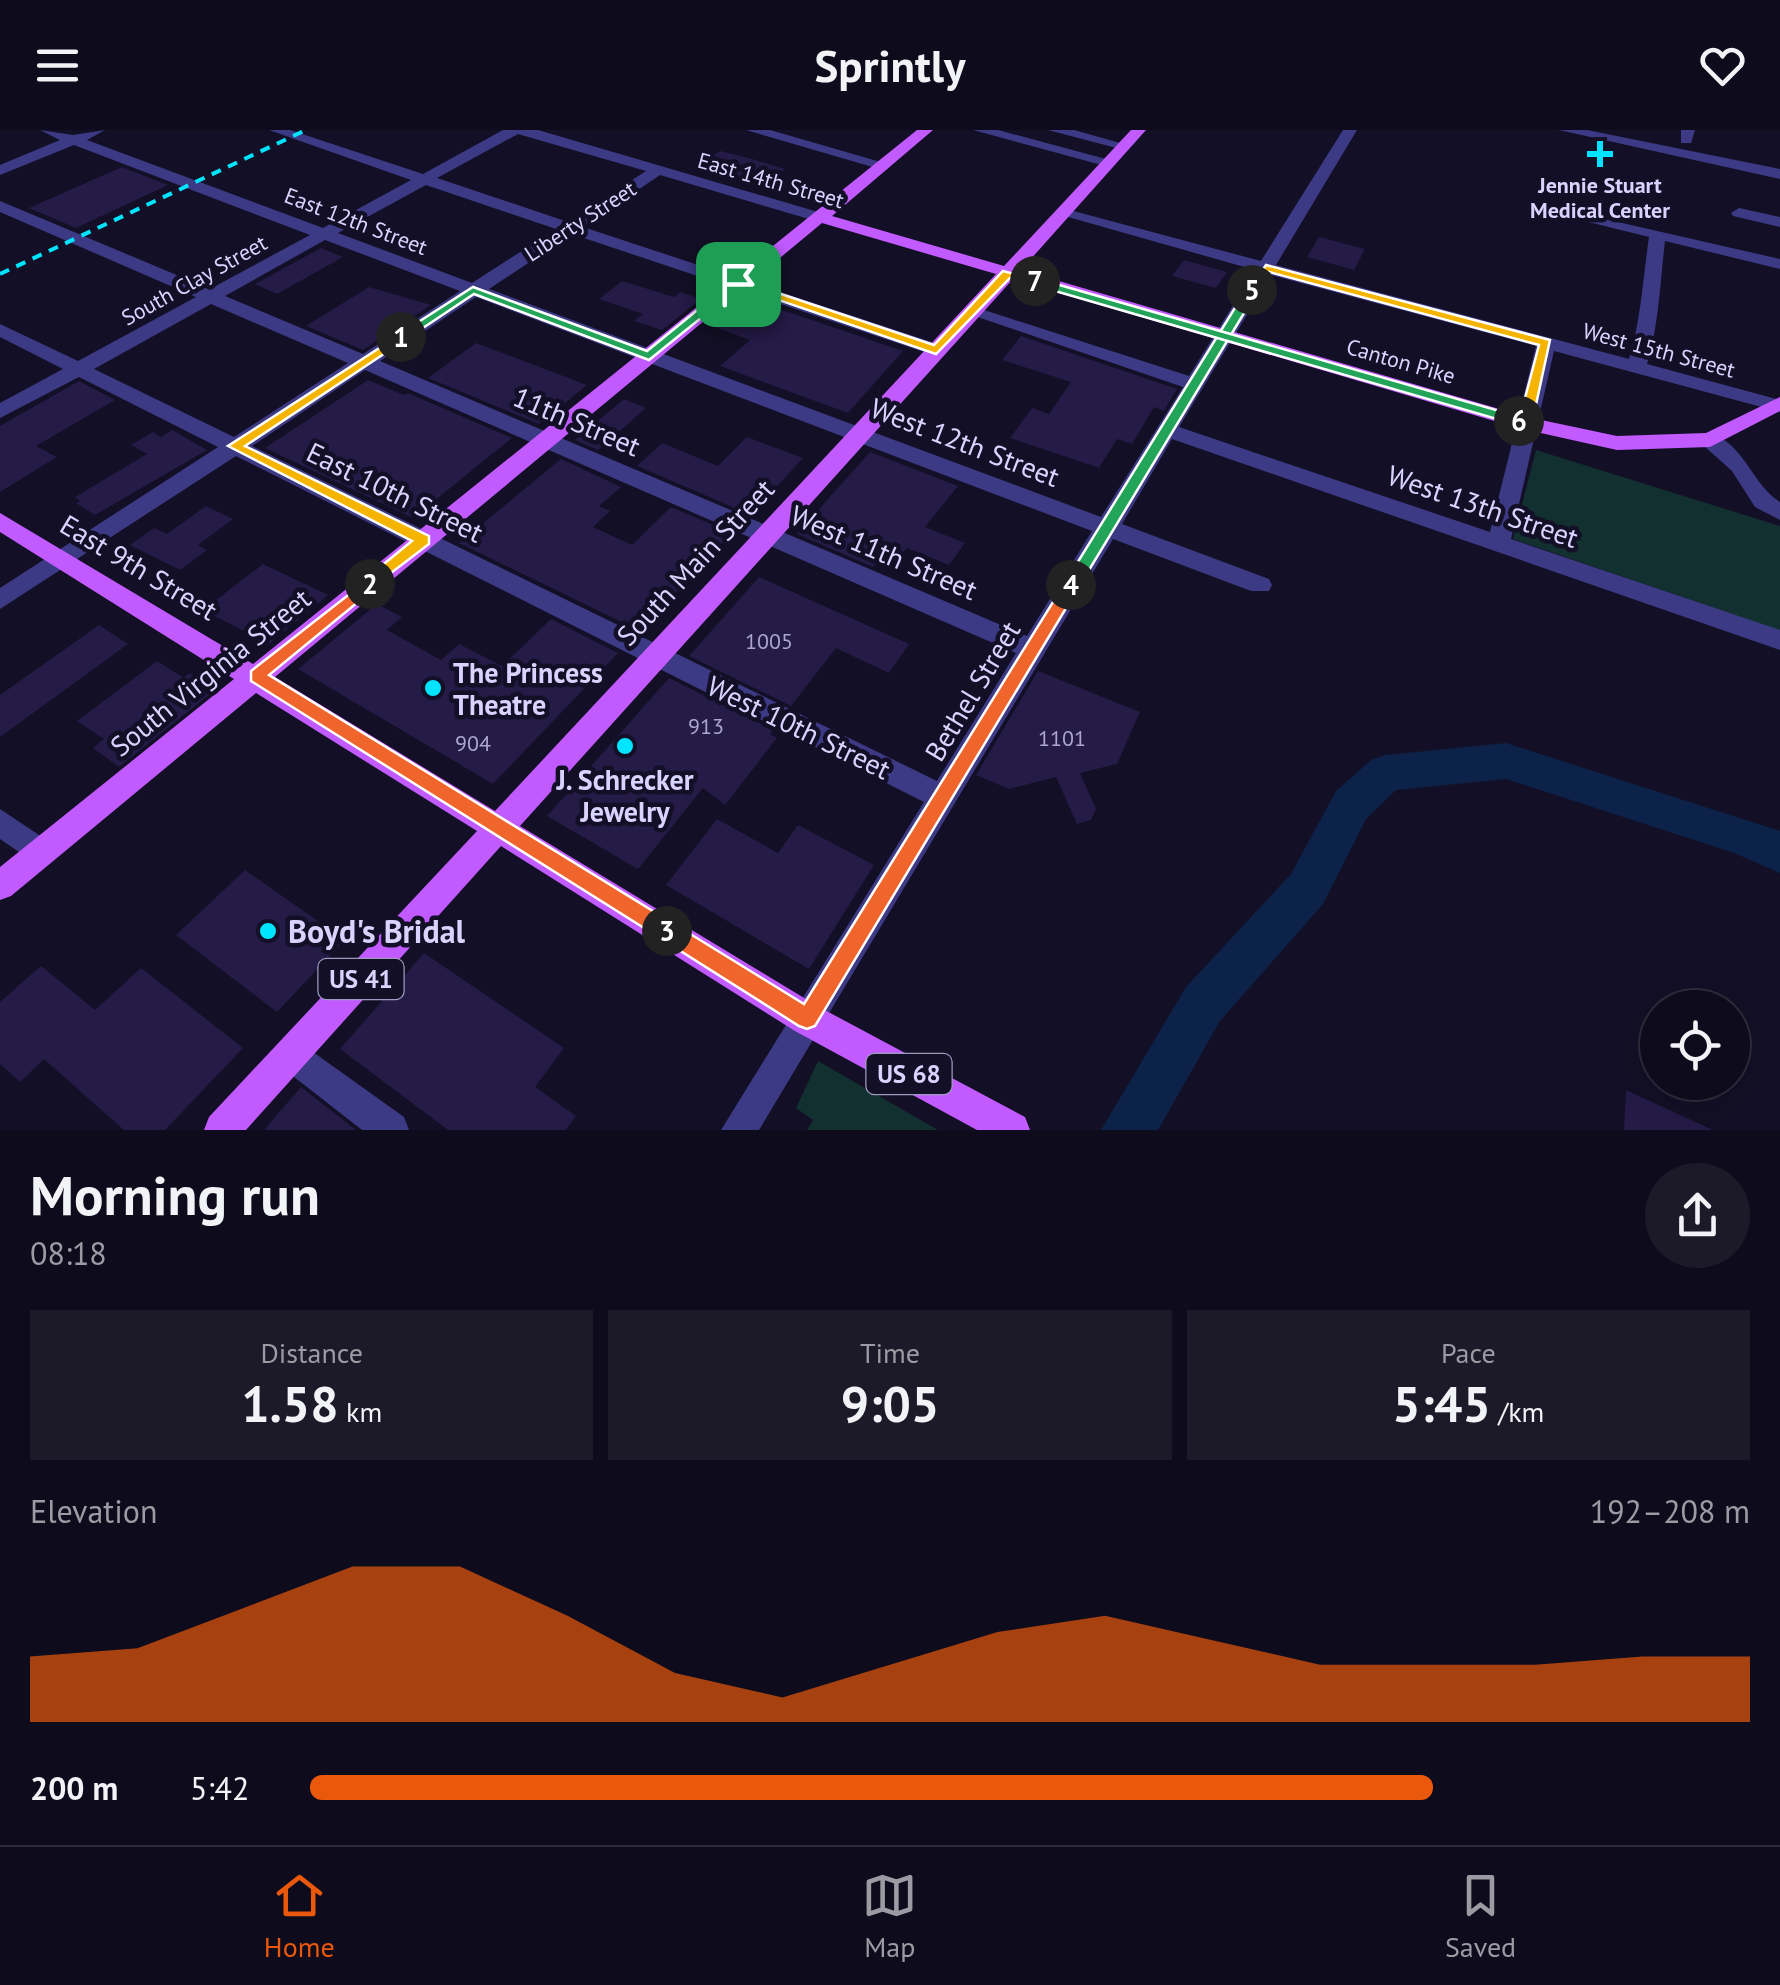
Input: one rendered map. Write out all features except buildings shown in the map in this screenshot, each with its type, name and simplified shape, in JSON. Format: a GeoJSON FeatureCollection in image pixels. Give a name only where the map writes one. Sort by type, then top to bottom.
{"type":"FeatureCollection","features":[{"type":"Feature","properties":{"kind":"main road","name":"South Virginia Street"},"geometry":{"type":"LineString","coordinates":[[0,886],[926,130]]}},
{"type":"Feature","properties":{"kind":"main road","name":"South Main Street"},"geometry":{"type":"LineString","coordinates":[[222,1130],[1124,146]]}},
{"type":"Feature","properties":{"kind":"main road","name":"East 14th Street"},"geometry":{"type":"LineString","coordinates":[[819,217],[1008,273]]}},
{"type":"Feature","properties":{"kind":"main road","name":"Canton Pike"},"geometry":{"type":"LineString","coordinates":[[1008,273],[1525,423],[1617,443],[1710,440],[1779,404]]}},
{"type":"Feature","properties":{"kind":"main road","name":"East 9th Street"},"geometry":{"type":"LineString","coordinates":[[0,521],[499,827]]}},
{"type":"Feature","properties":{"kind":"main road","name":"US 68"},"geometry":{"type":"LineString","coordinates":[[499,827],[807,1018],[1012,1130]]}},
{"type":"Feature","properties":{"kind":"street","name":"East 12th Street"},"geometry":{"type":"LineString","coordinates":[[47,130],[649,356]]}},
{"type":"Feature","properties":{"kind":"street"},"geometry":{"type":"LineString","coordinates":[[0,170],[98,130]]}},
{"type":"Feature","properties":{"kind":"street"},"geometry":{"type":"LineString","coordinates":[[276,130],[936,350]]}},
{"type":"Feature","properties":{"kind":"street","name":"South Clay Street"},"geometry":{"type":"LineString","coordinates":[[0,412],[518,130]]}},
{"type":"Feature","properties":{"kind":"street","name":"East 14th Street"},"geometry":{"type":"LineString","coordinates":[[518,130],[819,217]]}},
{"type":"Feature","properties":{"kind":"street"},"geometry":{"type":"LineString","coordinates":[[753,130],[883,165]]}},
{"type":"Feature","properties":{"kind":"street"},"geometry":{"type":"LineString","coordinates":[[980,130],[1124,146]]}},
{"type":"Feature","properties":{"kind":"street"},"geometry":{"type":"LineString","coordinates":[[1055,130],[1124,146]]}},
{"type":"Feature","properties":{"kind":"street","name":"Bethel Street"},"geometry":{"type":"LineString","coordinates":[[739,1130],[1350,130]]}},
{"type":"Feature","properties":{"kind":"street"},"geometry":{"type":"LineString","coordinates":[[1566,130],[1772,172]]}},
{"type":"Feature","properties":{"kind":"street"},"geometry":{"type":"LineString","coordinates":[[1644,131],[1687,135],[1763,157],[1772,172]]}},
{"type":"Feature","properties":{"kind":"street","name":"Liberty Street"},"geometry":{"type":"LineString","coordinates":[[0,600],[658,170]]}},
{"type":"Feature","properties":{"kind":"street","name":"11th Street"},"geometry":{"type":"LineString","coordinates":[[0,206],[767,535]]}},
{"type":"Feature","properties":{"kind":"street"},"geometry":{"type":"LineString","coordinates":[[1558,210],[1780,264]]}},
{"type":"Feature","properties":{"kind":"street","name":"West 15th Street"},"geometry":{"type":"LineString","coordinates":[[1062,213],[1779,404]]}},
{"type":"Feature","properties":{"kind":"street"},"geometry":{"type":"LineString","coordinates":[[1739,213],[1780,222]]}},
{"type":"Feature","properties":{"kind":"street"},"geometry":{"type":"LineString","coordinates":[[1636,368],[1648,330],[1647,308],[1658,234]]}},
{"type":"Feature","properties":{"kind":"street"},"geometry":{"type":"LineString","coordinates":[[972,312],[1195,384]]}},
{"type":"Feature","properties":{"kind":"street","name":"East 10th Street"},"geometry":{"type":"LineString","coordinates":[[0,330],[656,656]]}},
{"type":"Feature","properties":{"kind":"street"},"geometry":{"type":"LineString","coordinates":[[1499,543],[1546,343]]}},
{"type":"Feature","properties":{"kind":"street","name":"West 12th Street"},"geometry":{"type":"LineString","coordinates":[[649,356],[1260,584]]}},
{"type":"Feature","properties":{"kind":"street","name":"West 13th Street"},"geometry":{"type":"LineString","coordinates":[[1166,430],[1780,640]]}},
{"type":"Feature","properties":{"kind":"street"},"geometry":{"type":"LineString","coordinates":[[1710,440],[1740,466],[1763,502],[1780,512]]}},
{"type":"Feature","properties":{"kind":"street","name":"West 11th Street"},"geometry":{"type":"LineString","coordinates":[[767,535],[1033,649]]}},
{"type":"Feature","properties":{"kind":"street","name":"West 10th Street"},"geometry":{"type":"LineString","coordinates":[[656,656],[942,798]]}},
{"type":"Feature","properties":{"kind":"street"},"geometry":{"type":"LineString","coordinates":[[0,822],[40,853]]}},
{"type":"Feature","properties":{"kind":"street"},"geometry":{"type":"LineString","coordinates":[[292,1054],[392,1130]]}},
{"type":"Feature","properties":{"kind":"green space"},"geometry":{"type":"Polygon","coordinates":[[[1536,450],[1780,526],[1780,631],[1513,539],[1536,450]]]}},
{"type":"Feature","properties":{"kind":"green space"},"geometry":{"type":"Polygon","coordinates":[[[818,1061],[938,1130],[807,1130],[813,1120],[796,1108],[818,1061]]]}},
{"type":"Feature","properties":{"kind":"waterway"},"geometry":{"type":"LineString","coordinates":[[1128,1130],[1203,1004],[1307,889],[1351,805],[1386,773],[1506,761],[1743,836],[1780,852]]}},
{"type":"Feature","properties":{"kind":"railway"},"geometry":{"type":"LineString","coordinates":[[0,274],[306,130]]}},
{"type":"Feature","properties":{"kind":"place","name":"Jennie Stuart Medical Center"},"geometry":{"type":"Point","coordinates":[1600,154]}},
{"type":"Feature","properties":{"kind":"place","name":"The Princess Theatre"},"geometry":{"type":"Point","coordinates":[433,688]}},
{"type":"Feature","properties":{"kind":"place","name":"J. Schrecker Jewelry"},"geometry":{"type":"Point","coordinates":[625,746]}},
{"type":"Feature","properties":{"kind":"place","name":"Boyd's Bridal"},"geometry":{"type":"Point","coordinates":[268,931]}},
{"type":"Feature","properties":{"kind":"route"},"geometry":{"type":"LineString","coordinates":[[738,284],[649,356],[473,290],[235,446],[423,540],[257,676],[807,1018],[1107,527],[1224,336],[1266,268],[1546,343],[1525,423],[1224,336],[1008,273],[936,350],[738,284]]}}]}
